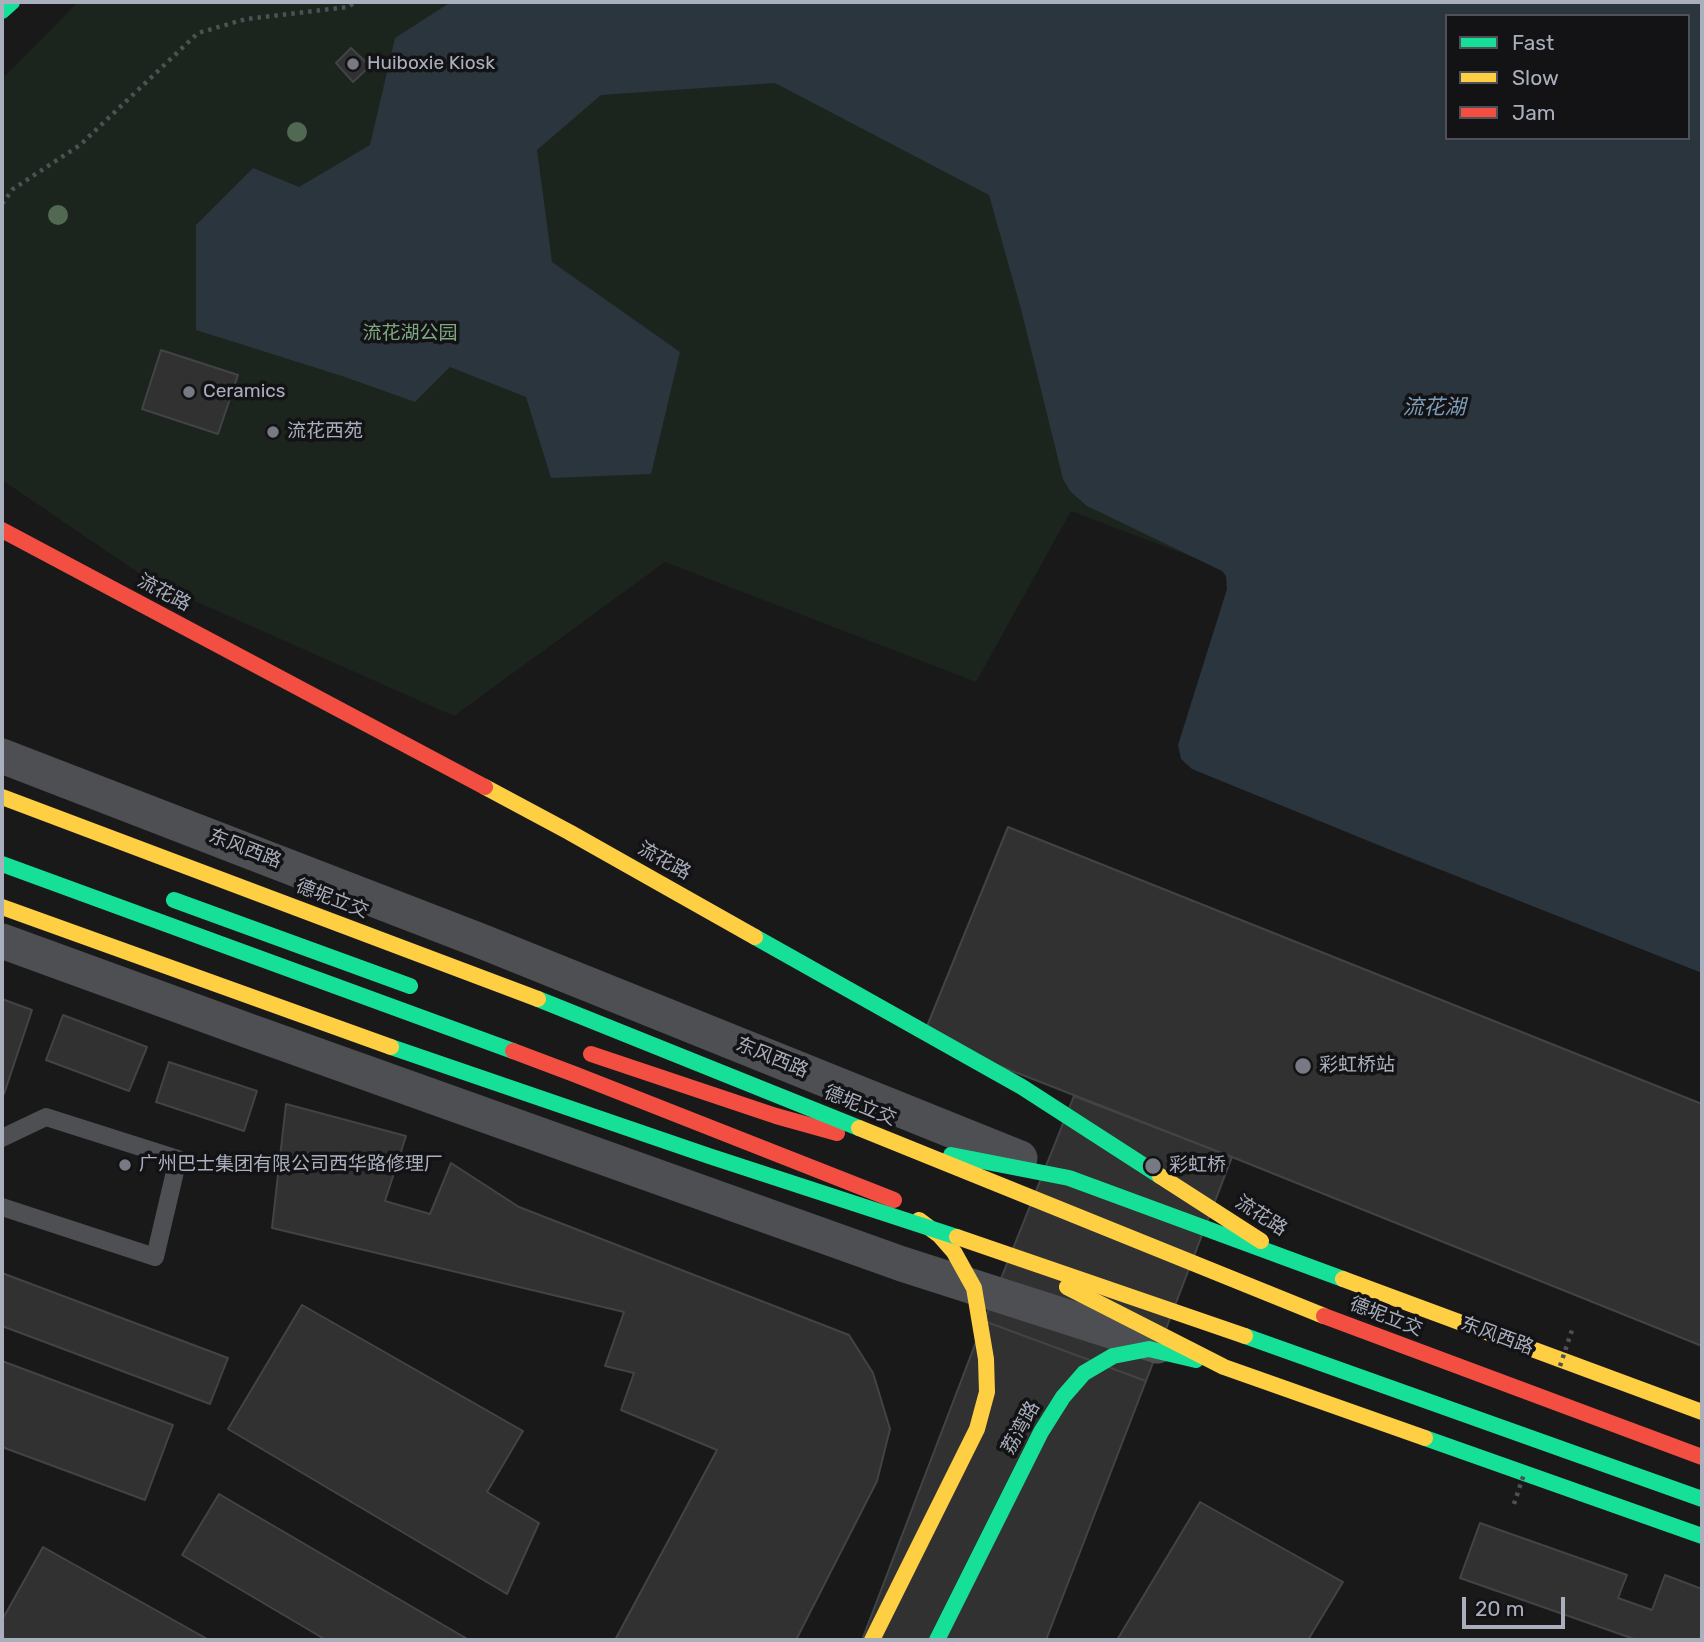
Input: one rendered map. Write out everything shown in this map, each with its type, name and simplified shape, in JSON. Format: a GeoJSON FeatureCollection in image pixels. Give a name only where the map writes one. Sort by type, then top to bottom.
{"type":"FeatureCollection","features":[{"type":"Feature","properties":{"kind":"main road"},"geometry":{"type":"LineString","coordinates":[[2,11],[12,2]]}},
{"type":"Feature","properties":{"kind":"main road","name":"流花路"},"geometry":{"type":"LineString","coordinates":[[2,530],[569,832],[1010,1080],[1289,1259]]}},
{"type":"Feature","properties":{"kind":"main road","name":"德坭立交"},"geometry":{"type":"LineString","coordinates":[[2,797],[580,1015],[1354,1328],[1702,1457]]}},
{"type":"Feature","properties":{"kind":"main road"},"geometry":{"type":"LineString","coordinates":[[2,864],[574,1074],[887,1196],[1224,1367],[1702,1536]]}},
{"type":"Feature","properties":{"kind":"main road"},"geometry":{"type":"LineString","coordinates":[[157,894],[427,993]]}},
{"type":"Feature","properties":{"kind":"main road"},"geometry":{"type":"LineString","coordinates":[[2,907],[366,1039],[1295,1353],[1702,1499]]}},
{"type":"Feature","properties":{"kind":"main road"},"geometry":{"type":"LineString","coordinates":[[582,1051],[825,1130],[1069,1178]]}},
{"type":"Feature","properties":{"kind":"main road","name":"东风西路"},"geometry":{"type":"LineString","coordinates":[[1069,1178],[1702,1412]]}},
{"type":"Feature","properties":{"kind":"main road","name":"荔湾路"},"geometry":{"type":"LineString","coordinates":[[872,1640],[977,1430],[987,1392],[986,1359],[974,1288],[954,1252],[939,1235],[887,1196]]}},
{"type":"Feature","properties":{"kind":"main road","name":"荔湾路"},"geometry":{"type":"LineString","coordinates":[[937,1640],[1041,1432],[1063,1397],[1084,1373],[1113,1356],[1149,1349],[1224,1367]]}},
{"type":"Feature","properties":{"kind":"street","name":"东风西路"},"geometry":{"type":"LineString","coordinates":[[2,756],[481,941],[1069,1178]]}},
{"type":"Feature","properties":{"kind":"street"},"geometry":{"type":"LineString","coordinates":[[2,941],[974,1288],[1224,1367]]}},
{"type":"Feature","properties":{"kind":"lane"},"geometry":{"type":"LineString","coordinates":[[2,1138],[46,1117],[178,1159],[155,1257],[2,1207]]}},
{"type":"Feature","properties":{"kind":"path"},"geometry":{"type":"LineString","coordinates":[[2,204],[13,189],[80,145],[198,33],[246,19],[348,7],[355,2]]}},
{"type":"Feature","properties":{"kind":"green space","name":"流花湖公园"},"geometry":{"type":"Polygon","coordinates":[[[78,2],[1702,2],[1702,964],[1271,587],[1071,511],[976,682],[665,562],[454,716],[152,582],[2,480],[2,79],[78,2]]]}},
{"type":"Feature","properties":{"kind":"water","name":"流花湖"},"geometry":{"type":"Polygon","coordinates":[[[451,2],[1702,2],[1702,973],[1192,769],[1181,759],[1178,745],[1227,589],[1226,576],[1222,571],[1087,506],[1070,491],[1063,479],[1021,309],[989,195],[775,83],[601,95],[537,150],[552,262],[680,352],[651,474],[551,478],[526,397],[450,367],[415,402],[196,330],[196,225],[253,168],[299,187],[370,145],[395,38],[451,2]]]}},
{"type":"Feature","properties":{"kind":"building","name":"Huiboxie Kiosk"},"geometry":{"type":"Polygon","coordinates":[[[351,48],[370,66],[353,82],[336,63],[351,48]]]}},
{"type":"Feature","properties":{"kind":"building","name":"Ceramics"},"geometry":{"type":"Polygon","coordinates":[[[161,350],[238,375],[218,434],[142,409],[161,350]]]}},
{"type":"Feature","properties":{"kind":"building","name":"彩虹桥站"},"geometry":{"type":"Polygon","coordinates":[[[1008,827],[1702,1104],[1702,1346],[923,1036],[1008,827]]]}},
{"type":"Feature","properties":{"kind":"building"},"geometry":{"type":"Polygon","coordinates":[[[2,999],[32,1010],[4,1094],[2,1094],[2,999]]]}},
{"type":"Feature","properties":{"kind":"building"},"geometry":{"type":"Polygon","coordinates":[[[63,1015],[147,1047],[129,1091],[46,1060],[63,1015]]]}},
{"type":"Feature","properties":{"kind":"building"},"geometry":{"type":"Polygon","coordinates":[[[169,1062],[257,1091],[244,1131],[156,1102],[169,1062]]]}},
{"type":"Feature","properties":{"kind":"building"},"geometry":{"type":"Polygon","coordinates":[[[1074,1096],[1232,1157],[1146,1381],[984,1321],[1074,1096]]]}},
{"type":"Feature","properties":{"kind":"building"},"geometry":{"type":"Polygon","coordinates":[[[286,1104],[406,1136],[385,1201],[430,1214],[451,1163],[519,1207],[849,1335],[873,1373],[890,1429],[877,1481],[796,1640],[615,1640],[717,1450],[621,1410],[634,1373],[605,1366],[624,1312],[272,1228],[286,1104]]]}},
{"type":"Feature","properties":{"kind":"building"},"geometry":{"type":"Polygon","coordinates":[[[2,1273],[228,1358],[210,1404],[2,1326],[2,1273]]]}},
{"type":"Feature","properties":{"kind":"building"},"geometry":{"type":"Polygon","coordinates":[[[302,1305],[523,1431],[487,1492],[539,1523],[507,1594],[228,1429],[302,1305]]]}},
{"type":"Feature","properties":{"kind":"building"},"geometry":{"type":"Polygon","coordinates":[[[984,1321],[1146,1381],[1046,1640],[862,1640],[984,1321]]]}},
{"type":"Feature","properties":{"kind":"building"},"geometry":{"type":"Polygon","coordinates":[[[2,1361],[173,1425],[145,1500],[2,1447],[2,1361]]]}},
{"type":"Feature","properties":{"kind":"building"},"geometry":{"type":"Polygon","coordinates":[[[219,1494],[469,1640],[326,1640],[182,1555],[219,1494]]]}},
{"type":"Feature","properties":{"kind":"building"},"geometry":{"type":"Polygon","coordinates":[[[1200,1502],[1343,1582],[1308,1640],[1117,1640],[1200,1502]]]}},
{"type":"Feature","properties":{"kind":"building"},"geometry":{"type":"Polygon","coordinates":[[[1480,1523],[1627,1575],[1618,1598],[1652,1610],[1665,1575],[1702,1589],[1702,1640],[1637,1640],[1460,1578],[1480,1523]]]}},
{"type":"Feature","properties":{"kind":"building"},"geometry":{"type":"Polygon","coordinates":[[[43,1547],[209,1640],[2,1638],[2,1620],[43,1547]]]}},
{"type":"Feature","properties":{"kind":"traffic: fast"},"geometry":{"type":"LineString","coordinates":[[2,11],[12,2]]}},
{"type":"Feature","properties":{"kind":"traffic: fast"},"geometry":{"type":"LineString","coordinates":[[2,864],[513,1051]]}},
{"type":"Feature","properties":{"kind":"traffic: fast"},"geometry":{"type":"LineString","coordinates":[[174,900],[410,986]]}},
{"type":"Feature","properties":{"kind":"traffic: fast"},"geometry":{"type":"LineString","coordinates":[[755,937],[1022,1087],[1160,1176]]}},
{"type":"Feature","properties":{"kind":"traffic: fast"},"geometry":{"type":"LineString","coordinates":[[538,999],[859,1128]]}},
{"type":"Feature","properties":{"kind":"traffic: fast"},"geometry":{"type":"LineString","coordinates":[[391,1047],[709,1156],[957,1237]]}},
{"type":"Feature","properties":{"kind":"traffic: fast"},"geometry":{"type":"LineString","coordinates":[[951,1155],[1069,1178],[1343,1279]]}},
{"type":"Feature","properties":{"kind":"traffic: fast"},"geometry":{"type":"LineString","coordinates":[[1245,1336],[1702,1499]]}},
{"type":"Feature","properties":{"kind":"traffic: fast"},"geometry":{"type":"LineString","coordinates":[[937,1640],[1041,1432],[1063,1397],[1084,1373],[1113,1356],[1149,1349],[1196,1360]]}},
{"type":"Feature","properties":{"kind":"traffic: fast"},"geometry":{"type":"LineString","coordinates":[[1425,1438],[1702,1536]]}},
{"type":"Feature","properties":{"kind":"traffic: slow"},"geometry":{"type":"LineString","coordinates":[[485,787],[755,937]]}},
{"type":"Feature","properties":{"kind":"traffic: slow"},"geometry":{"type":"LineString","coordinates":[[2,797],[538,999]]}},
{"type":"Feature","properties":{"kind":"traffic: slow"},"geometry":{"type":"LineString","coordinates":[[2,907],[391,1047]]}},
{"type":"Feature","properties":{"kind":"traffic: slow"},"geometry":{"type":"LineString","coordinates":[[859,1128],[1324,1316]]}},
{"type":"Feature","properties":{"kind":"traffic: slow"},"geometry":{"type":"LineString","coordinates":[[1160,1176],[1261,1241]]}},
{"type":"Feature","properties":{"kind":"traffic: slow"},"geometry":{"type":"LineString","coordinates":[[872,1640],[977,1429],[987,1392],[986,1359],[974,1288],[954,1252],[939,1235],[919,1220]]}},
{"type":"Feature","properties":{"kind":"traffic: slow"},"geometry":{"type":"LineString","coordinates":[[957,1237],[1245,1336]]}},
{"type":"Feature","properties":{"kind":"traffic: slow"},"geometry":{"type":"LineString","coordinates":[[1343,1279],[1702,1412]]}},
{"type":"Feature","properties":{"kind":"traffic: slow"},"geometry":{"type":"LineString","coordinates":[[1067,1287],[1224,1367],[1425,1438]]}},
{"type":"Feature","properties":{"kind":"traffic: jam"},"geometry":{"type":"LineString","coordinates":[[2,530],[485,787]]}},
{"type":"Feature","properties":{"kind":"traffic: jam"},"geometry":{"type":"LineString","coordinates":[[513,1051],[894,1200]]}},
{"type":"Feature","properties":{"kind":"traffic: jam"},"geometry":{"type":"LineString","coordinates":[[591,1054],[776,1116],[837,1133]]}},
{"type":"Feature","properties":{"kind":"traffic: jam"},"geometry":{"type":"LineString","coordinates":[[1324,1316],[1702,1457]]}},
{"type":"Feature","properties":{"kind":"place","name":"Huiboxie Kiosk"},"geometry":{"type":"Point","coordinates":[353,64]}},
{"type":"Feature","properties":{"kind":"place","name":"Ceramics"},"geometry":{"type":"Point","coordinates":[189,392]}},
{"type":"Feature","properties":{"kind":"place","name":"流花西苑"},"geometry":{"type":"Point","coordinates":[273,432]}},
{"type":"Feature","properties":{"kind":"place","name":"彩虹桥站"},"geometry":{"type":"Point","coordinates":[1303,1066]}},
{"type":"Feature","properties":{"kind":"place","name":"广州巴士集团有限公司西华路修理厂"},"geometry":{"type":"Point","coordinates":[125,1165]}},
{"type":"Feature","properties":{"kind":"place","name":"彩虹桥"},"geometry":{"type":"Point","coordinates":[1153,1166]}}]}
